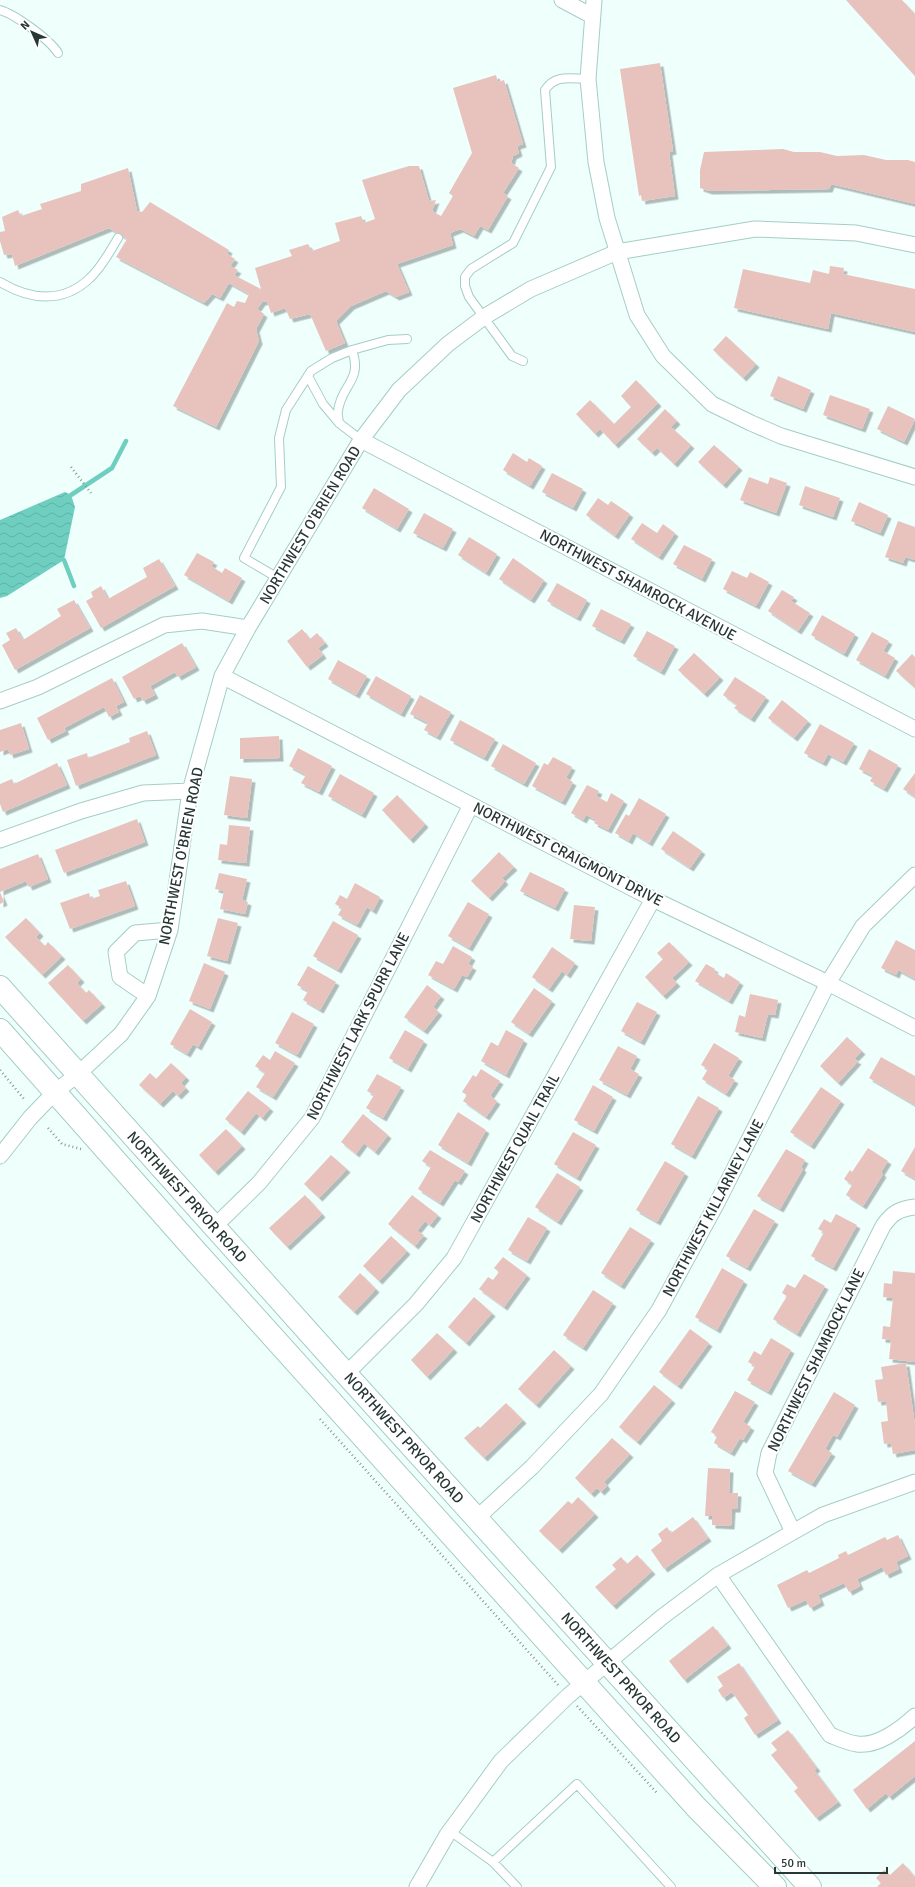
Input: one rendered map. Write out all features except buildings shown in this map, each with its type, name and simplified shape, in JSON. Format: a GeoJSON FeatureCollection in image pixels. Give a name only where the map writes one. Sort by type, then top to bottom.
{"type":"FeatureCollection","features":[{"type":"Feature","properties":{"kind":"main road","name":"NORTHWEST PRYOR ROAD"},"geometry":{"type":"LineString","coordinates":[[0,987],[77,1075],[346,1374],[810,1887]]}},
{"type":"Feature","properties":{"kind":"main road","name":"NORTHWEST PRYOR ROAD"},"geometry":{"type":"LineString","coordinates":[[0,1030],[202,1258],[696,1807],[775,1887]]}},
{"type":"Feature","properties":{"kind":"street"},"geometry":{"type":"LineString","coordinates":[[562,0],[592,16]]}},
{"type":"Feature","properties":{"kind":"street"},"geometry":{"type":"LineString","coordinates":[[594,0],[588,79],[596,162],[607,218],[637,315],[663,356],[712,404],[781,436],[915,477]]}},
{"type":"Feature","properties":{"kind":"street","name":"NORTHWEST O'BRIEN ROAD"},"geometry":{"type":"LineString","coordinates":[[0,1156],[30,1118],[55,1092],[77,1075],[121,1034],[148,996],[170,930],[190,792],[222,676],[248,628],[362,440],[399,390],[448,344],[484,317],[531,289],[617,252],[754,229],[856,233],[915,245]]}},
{"type":"Feature","properties":{"kind":"street","name":"NORTHWEST SHAMROCK AVENUE"},"geometry":{"type":"LineString","coordinates":[[362,440],[915,729]]}},
{"type":"Feature","properties":{"kind":"street"},"geometry":{"type":"LineString","coordinates":[[0,701],[38,687],[164,626],[202,621],[248,628]]}},
{"type":"Feature","properties":{"kind":"street","name":"NORTHWEST CRAIGMONT DRIVE"},"geometry":{"type":"LineString","coordinates":[[222,676],[653,899],[828,983],[915,1028]]}},
{"type":"Feature","properties":{"kind":"street"},"geometry":{"type":"LineString","coordinates":[[0,840],[81,812],[143,793],[190,792]]}},
{"type":"Feature","properties":{"kind":"street","name":"NORTHWEST LARK SPURR LANE"},"geometry":{"type":"LineString","coordinates":[[214,1227],[259,1183],[312,1118],[471,805]]}},
{"type":"Feature","properties":{"kind":"street","name":"NORTHWEST KILLARNEY LANE"},"geometry":{"type":"LineString","coordinates":[[477,1518],[538,1462],[601,1394],[659,1310],[718,1201],[828,983],[863,926],[915,875]]}},
{"type":"Feature","properties":{"kind":"street","name":"NORTHWEST QUAIL TRAIL"},"geometry":{"type":"LineString","coordinates":[[346,1374],[416,1304],[454,1258],[653,899]]}},
{"type":"Feature","properties":{"kind":"street"},"geometry":{"type":"LineString","coordinates":[[148,996],[120,977],[116,952],[135,933],[170,930]]}},
{"type":"Feature","properties":{"kind":"street","name":"NORTHWEST SHAMROCK LANE"},"geometry":{"type":"LineString","coordinates":[[793,1532],[765,1473],[769,1453],[883,1226],[891,1215],[905,1208],[915,1207]]}},
{"type":"Feature","properties":{"kind":"street"},"geometry":{"type":"LineString","coordinates":[[417,1887],[450,1830],[501,1761],[568,1696],[608,1664],[662,1617],[718,1575],[824,1515],[915,1482]]}},
{"type":"Feature","properties":{"kind":"street"},"geometry":{"type":"LineString","coordinates":[[718,1575],[830,1735],[858,1744],[882,1740],[915,1716]]}},
{"type":"Feature","properties":{"kind":"lane"},"geometry":{"type":"LineString","coordinates":[[0,10],[20,21],[54,47],[58,53]]}},
{"type":"Feature","properties":{"kind":"lane"},"geometry":{"type":"LineString","coordinates":[[523,361],[512,356],[469,296],[465,286],[465,277],[471,268],[512,243],[551,167],[545,90],[556,78],[588,79]]}},
{"type":"Feature","properties":{"kind":"lane"},"geometry":{"type":"LineString","coordinates":[[0,282],[25,295],[40,297],[56,296],[74,290],[90,278],[102,264],[118,238]]}},
{"type":"Feature","properties":{"kind":"lane"},"geometry":{"type":"LineString","coordinates":[[278,578],[244,558],[281,487],[282,473],[279,438],[286,410],[312,371],[332,358],[352,350],[388,340],[408,339]]}},
{"type":"Feature","properties":{"kind":"lane"},"geometry":{"type":"LineString","coordinates":[[339,423],[338,411],[355,376],[356,361],[352,350]]}},
{"type":"Feature","properties":{"kind":"lane"},"geometry":{"type":"LineString","coordinates":[[308,376],[322,404],[339,423],[362,440]]}},
{"type":"Feature","properties":{"kind":"lane"},"geometry":{"type":"LineString","coordinates":[[494,1862],[577,1784],[670,1887]]}},
{"type":"Feature","properties":{"kind":"lane"},"geometry":{"type":"LineString","coordinates":[[450,1830],[494,1862],[517,1887]]}},
{"type":"Feature","properties":{"kind":"path"},"geometry":{"type":"LineString","coordinates":[[71,468],[91,493]]}},
{"type":"Feature","properties":{"kind":"path"},"geometry":{"type":"LineString","coordinates":[[0,1070],[24,1099]]}},
{"type":"Feature","properties":{"kind":"water"},"geometry":{"type":"Polygon","coordinates":[[[65,492],[71,495],[75,507],[64,560],[7,596],[0,598],[0,520],[65,492]]]}},
{"type":"Feature","properties":{"kind":"waterway"},"geometry":{"type":"LineString","coordinates":[[71,495],[112,468],[126,441]]}},
{"type":"Feature","properties":{"kind":"waterway"},"geometry":{"type":"LineString","coordinates":[[64,560],[74,586]]}}]}
